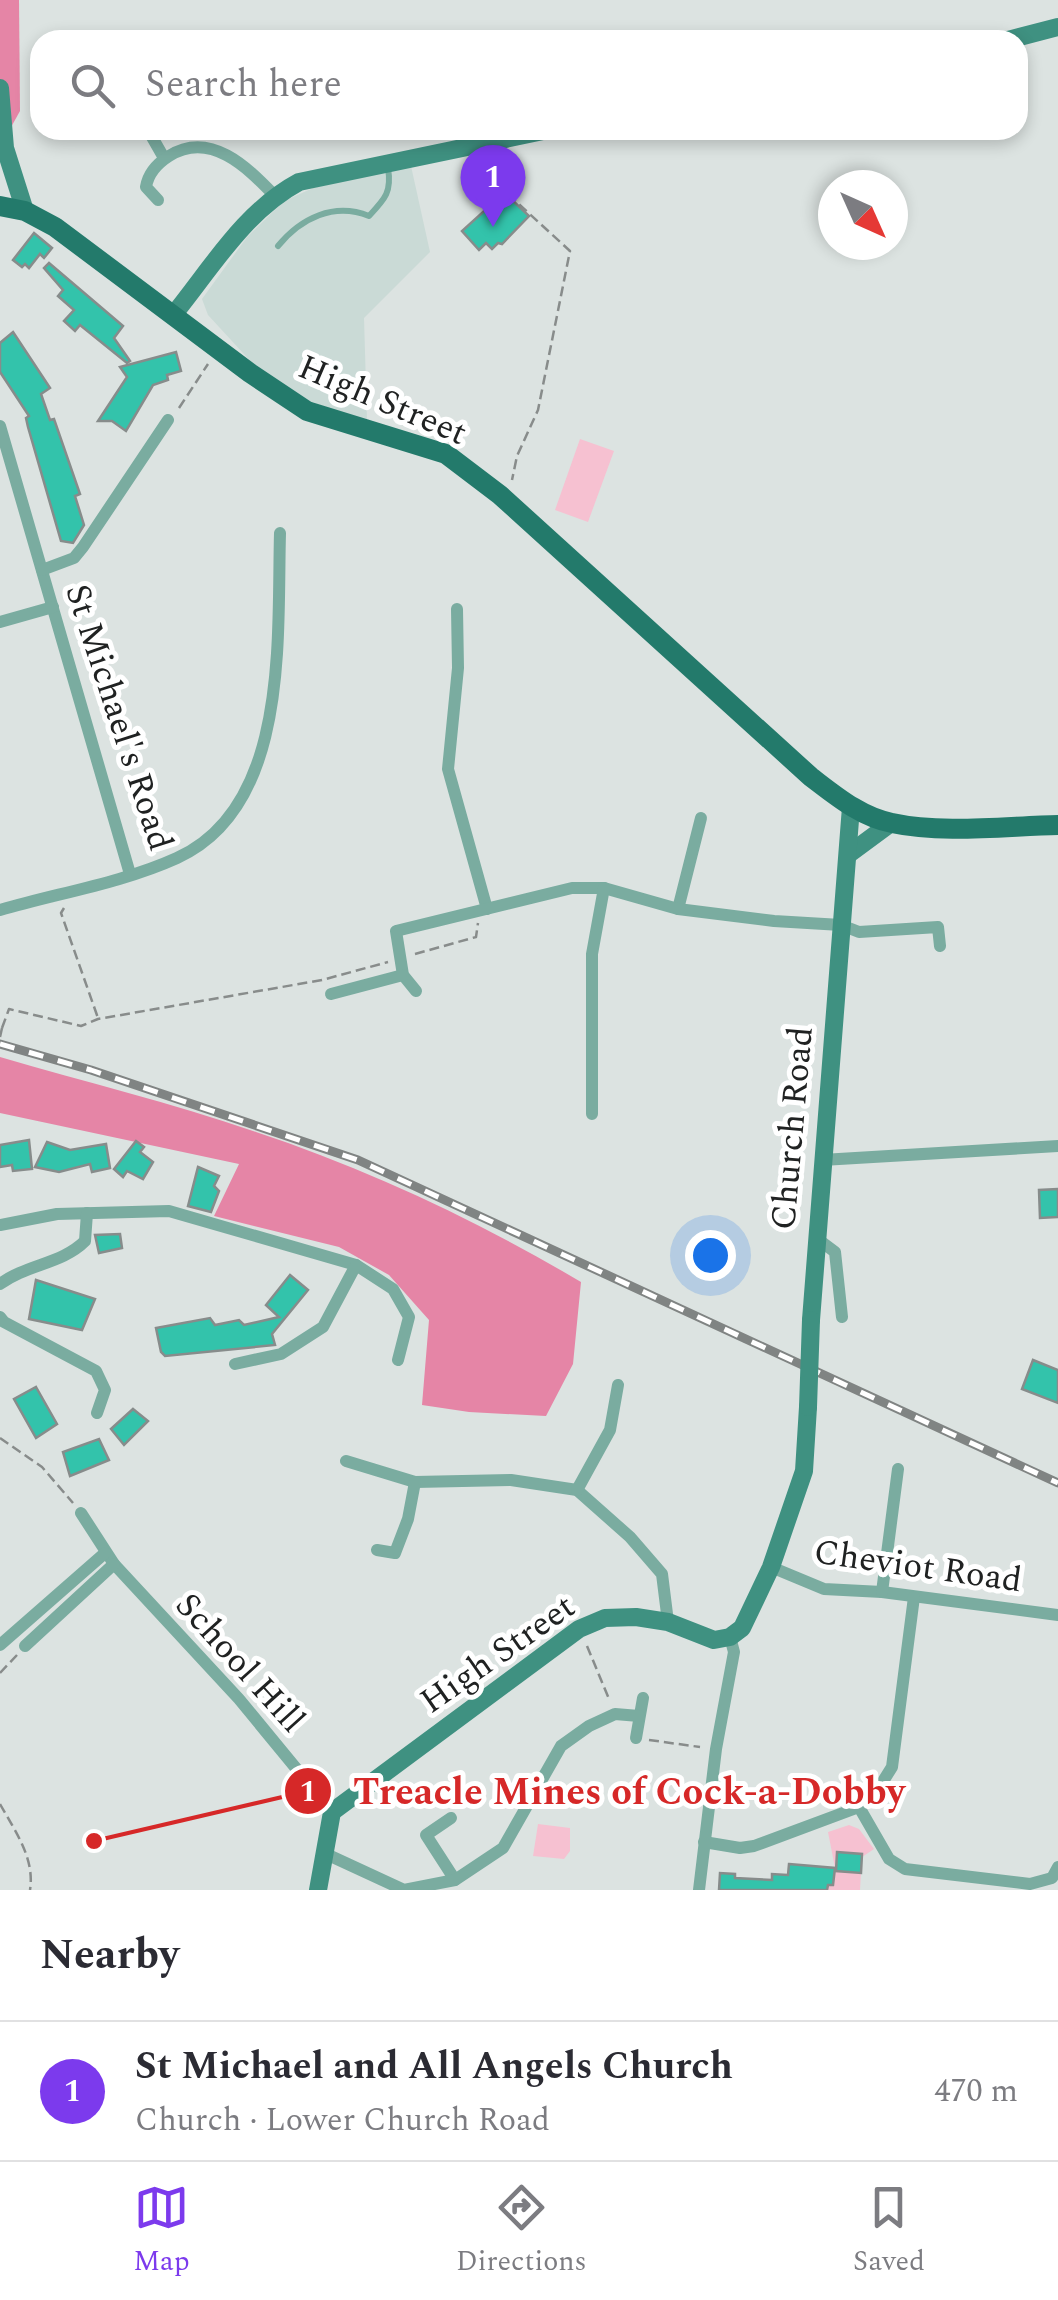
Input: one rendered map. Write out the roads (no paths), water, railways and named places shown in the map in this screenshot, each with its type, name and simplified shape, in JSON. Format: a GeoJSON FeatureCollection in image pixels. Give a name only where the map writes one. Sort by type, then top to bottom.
{"type":"FeatureCollection","features":[{"type":"Feature","properties":{"kind":"main road","name":"High Street"},"geometry":{"type":"LineString","coordinates":[[0,206],[25,211],[56,228],[307,411],[446,454],[508,503],[810,777],[851,807],[891,823],[931,827],[1058,825]]}},
{"type":"Feature","properties":{"kind":"street"},"geometry":{"type":"LineString","coordinates":[[1028,34],[1058,26]]}},
{"type":"Feature","properties":{"kind":"street"},"geometry":{"type":"LineString","coordinates":[[0,88],[3,156],[25,211]]}},
{"type":"Feature","properties":{"kind":"street"},"geometry":{"type":"LineString","coordinates":[[154,140],[164,158]]}},
{"type":"Feature","properties":{"kind":"street"},"geometry":{"type":"LineString","coordinates":[[174,314],[238,232],[274,195],[298,182],[499,140]]}},
{"type":"Feature","properties":{"kind":"street"},"geometry":{"type":"LineString","coordinates":[[158,200],[146,187],[147,177],[164,158],[180,150],[211,147],[247,169],[274,195]]}},
{"type":"Feature","properties":{"kind":"street"},"geometry":{"type":"LineString","coordinates":[[42,570],[74,558],[168,420]]}},
{"type":"Feature","properties":{"kind":"street","name":"St Michael's Road"},"geometry":{"type":"LineString","coordinates":[[0,426],[130,874],[176,858],[215,834],[246,792],[269,718],[276,658],[280,533]]}},
{"type":"Feature","properties":{"kind":"street"},"geometry":{"type":"LineString","coordinates":[[0,622],[52,607]]}},
{"type":"Feature","properties":{"kind":"street"},"geometry":{"type":"LineString","coordinates":[[457,608],[458,668],[448,769],[488,909]]}},
{"type":"Feature","properties":{"kind":"street","name":"Church Road"},"geometry":{"type":"LineString","coordinates":[[771,1567],[804,1470],[815,1238],[851,807]]}},
{"type":"Feature","properties":{"kind":"street"},"geometry":{"type":"LineString","coordinates":[[678,908],[701,818]]}},
{"type":"Feature","properties":{"kind":"street"},"geometry":{"type":"LineString","coordinates":[[850,854],[891,823]]}},
{"type":"Feature","properties":{"kind":"street"},"geometry":{"type":"LineString","coordinates":[[0,910],[130,874]]}},
{"type":"Feature","properties":{"kind":"street"},"geometry":{"type":"LineString","coordinates":[[416,990],[402,975],[396,931],[572,888],[604,888],[678,908],[774,922],[841,925],[860,932],[938,927],[940,946]]}},
{"type":"Feature","properties":{"kind":"street"},"geometry":{"type":"LineString","coordinates":[[592,1114],[592,954],[604,888]]}},
{"type":"Feature","properties":{"kind":"street"},"geometry":{"type":"LineString","coordinates":[[332,994],[402,975]]}},
{"type":"Feature","properties":{"kind":"street"},"geometry":{"type":"LineString","coordinates":[[822,1160],[1058,1146]]}},
{"type":"Feature","properties":{"kind":"street"},"geometry":{"type":"LineString","coordinates":[[0,1225],[57,1214],[169,1212],[356,1265],[393,1289],[409,1317],[398,1360]]}},
{"type":"Feature","properties":{"kind":"street"},"geometry":{"type":"LineString","coordinates":[[0,1284],[16,1272],[72,1254],[85,1241],[87,1213]]}},
{"type":"Feature","properties":{"kind":"street"},"geometry":{"type":"LineString","coordinates":[[815,1238],[835,1252],[842,1316]]}},
{"type":"Feature","properties":{"kind":"street"},"geometry":{"type":"LineString","coordinates":[[235,1364],[281,1354],[323,1327],[356,1265]]}},
{"type":"Feature","properties":{"kind":"street"},"geometry":{"type":"LineString","coordinates":[[0,1317],[96,1371],[105,1390],[96,1413]]}},
{"type":"Feature","properties":{"kind":"street"},"geometry":{"type":"LineString","coordinates":[[577,1490],[610,1430],[618,1385]]}},
{"type":"Feature","properties":{"kind":"street"},"geometry":{"type":"LineString","coordinates":[[346,1462],[415,1482],[512,1480],[577,1490],[630,1538],[662,1574],[668,1622]]}},
{"type":"Feature","properties":{"kind":"street"},"geometry":{"type":"LineString","coordinates":[[882,1592],[898,1469]]}},
{"type":"Feature","properties":{"kind":"street"},"geometry":{"type":"LineString","coordinates":[[377,1550],[394,1553],[408,1518],[415,1482]]}},
{"type":"Feature","properties":{"kind":"street","name":"School Hill"},"geometry":{"type":"LineString","coordinates":[[80,1513],[109,1558],[239,1699],[332,1812]]}},
{"type":"Feature","properties":{"kind":"street"},"geometry":{"type":"LineString","coordinates":[[0,1645],[109,1558]]}},
{"type":"Feature","properties":{"kind":"street"},"geometry":{"type":"LineString","coordinates":[[25,1646],[109,1558]]}},
{"type":"Feature","properties":{"kind":"street"},"geometry":{"type":"LineString","coordinates":[[699,1890],[716,1750],[734,1652],[730,1638],[742,1628],[771,1567]]}},
{"type":"Feature","properties":{"kind":"street","name":"Cheviot Road"},"geometry":{"type":"LineString","coordinates":[[771,1567],[824,1588],[1058,1615]]}},
{"type":"Feature","properties":{"kind":"street"},"geometry":{"type":"LineString","coordinates":[[704,1842],[740,1848],[754,1846],[859,1807],[877,1792],[892,1767],[914,1597]]}},
{"type":"Feature","properties":{"kind":"street","name":"High Street"},"geometry":{"type":"LineString","coordinates":[[332,1812],[579,1630],[606,1618],[668,1622],[714,1640],[730,1638]]}},
{"type":"Feature","properties":{"kind":"street"},"geometry":{"type":"LineString","coordinates":[[636,1738],[643,1698]]}},
{"type":"Feature","properties":{"kind":"street"},"geometry":{"type":"LineString","coordinates":[[324,1853],[404,1890],[456,1880],[502,1848],[562,1746],[589,1726],[615,1714],[639,1716]]}},
{"type":"Feature","properties":{"kind":"street"},"geometry":{"type":"LineString","coordinates":[[859,1807],[889,1859],[905,1869],[955,1883],[1030,1884],[1056,1877]]}},
{"type":"Feature","properties":{"kind":"street"},"geometry":{"type":"LineString","coordinates":[[318,1890],[332,1812]]}},
{"type":"Feature","properties":{"kind":"street"},"geometry":{"type":"LineString","coordinates":[[451,1818],[426,1835],[456,1880]]}},
{"type":"Feature","properties":{"kind":"lane"},"geometry":{"type":"LineString","coordinates":[[278,246],[298,225],[334,210],[353,210],[369,216],[391,188],[387,162]]}},
{"type":"Feature","properties":{"kind":"railway"},"geometry":{"type":"LineString","coordinates":[[0,1044],[91,1070],[358,1160],[1058,1483]]}},
{"type":"Feature","properties":{"kind":"place","name":"St Michael and All Angels Church"},"geometry":{"type":"Point","coordinates":[493,227]}},
{"type":"Feature","properties":{"kind":"place","name":"Treacle Mines of Cock-a-Dobby"},"geometry":{"type":"Point","coordinates":[94,1841]}}]}
